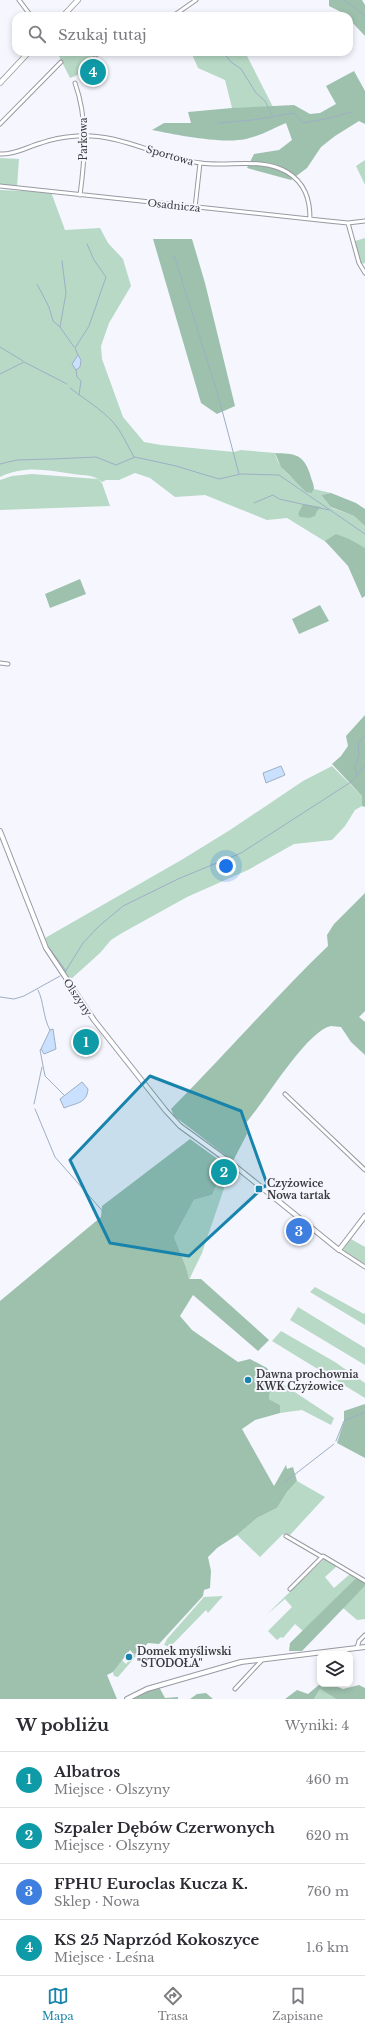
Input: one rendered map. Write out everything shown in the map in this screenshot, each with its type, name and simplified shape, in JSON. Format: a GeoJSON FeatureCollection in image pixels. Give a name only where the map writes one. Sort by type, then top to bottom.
{"type":"FeatureCollection","features":[{"type":"Feature","properties":{"kind":"main road"},"geometry":{"type":"LineString","coordinates":[[67,12],[78,0]]}},
{"type":"Feature","properties":{"kind":"main road"},"geometry":{"type":"LineString","coordinates":[[0,83],[25,56]]}},
{"type":"Feature","properties":{"kind":"street"},"geometry":{"type":"LineString","coordinates":[[19,0],[28,12]]}},
{"type":"Feature","properties":{"kind":"street"},"geometry":{"type":"LineString","coordinates":[[179,12],[196,0]]}},
{"type":"Feature","properties":{"kind":"street"},"geometry":{"type":"LineString","coordinates":[[0,124],[61,62]]}},
{"type":"Feature","properties":{"kind":"street","name":"Parkowa"},"geometry":{"type":"LineString","coordinates":[[75,83],[84,116],[85,136],[80,195]]}},
{"type":"Feature","properties":{"kind":"street","name":"Sportowa"},"geometry":{"type":"LineString","coordinates":[[0,154],[17,152],[56,139],[85,136],[125,141],[163,155],[200,163],[266,164],[282,170],[295,178],[308,198],[310,219]]}},
{"type":"Feature","properties":{"kind":"street"},"geometry":{"type":"LineString","coordinates":[[195,208],[200,163]]}},
{"type":"Feature","properties":{"kind":"street","name":"Osadnicza"},"geometry":{"type":"LineString","coordinates":[[0,186],[195,208],[348,223],[365,221]]}},
{"type":"Feature","properties":{"kind":"street"},"geometry":{"type":"LineString","coordinates":[[348,223],[360,266],[365,273]]}},
{"type":"Feature","properties":{"kind":"street"},"geometry":{"type":"LineString","coordinates":[[360,266],[365,266]]}},
{"type":"Feature","properties":{"kind":"street"},"geometry":{"type":"LineString","coordinates":[[0,663],[8,664]]}},
{"type":"Feature","properties":{"kind":"street","name":"Olszyny"},"geometry":{"type":"LineString","coordinates":[[0,831],[46,948],[94,1020],[171,1117],[235,1166],[339,1250]]}},
{"type":"Feature","properties":{"kind":"street"},"geometry":{"type":"LineString","coordinates":[[285,1094],[365,1170]]}},
{"type":"Feature","properties":{"kind":"street"},"geometry":{"type":"LineString","coordinates":[[365,1216],[339,1250],[365,1267]]}},
{"type":"Feature","properties":{"kind":"street"},"geometry":{"type":"LineString","coordinates":[[286,1536],[365,1581]]}},
{"type":"Feature","properties":{"kind":"street"},"geometry":{"type":"LineString","coordinates":[[290,1589],[322,1557]]}},
{"type":"Feature","properties":{"kind":"street"},"geometry":{"type":"LineString","coordinates":[[357,1648],[359,1641],[365,1635]]}},
{"type":"Feature","properties":{"kind":"street"},"geometry":{"type":"LineString","coordinates":[[127,1699],[147,1689],[223,1666],[263,1658],[365,1647]]}},
{"type":"Feature","properties":{"kind":"street"},"geometry":{"type":"LineString","coordinates":[[235,1689],[263,1658]]}},
{"type":"Feature","properties":{"kind":"highlighted area"},"geometry":{"type":"Polygon","coordinates":[[[150,1076],[241,1111],[267,1184],[189,1256],[110,1243],[70,1160],[150,1076]]]}},
{"type":"Feature","properties":{"kind":"green space"},"geometry":{"type":"Polygon","coordinates":[[[329,0],[362,0],[365,5],[365,36],[353,23],[353,12],[341,12],[329,6],[329,0]]]}},
{"type":"Feature","properties":{"kind":"green space"},"geometry":{"type":"Polygon","coordinates":[[[59,56],[93,56],[97,67],[70,78],[59,56]]]}},
{"type":"Feature","properties":{"kind":"green space"},"geometry":{"type":"Polygon","coordinates":[[[193,56],[247,56],[273,107],[232,108],[225,80],[198,68],[193,56]]]}},
{"type":"Feature","properties":{"kind":"green space"},"geometry":{"type":"Polygon","coordinates":[[[354,71],[365,91],[365,124],[359,121],[335,136],[321,147],[307,168],[291,180],[247,168],[254,154],[279,150],[292,140],[286,123],[256,136],[236,140],[212,140],[152,130],[164,123],[191,123],[188,112],[294,105],[310,114],[320,113],[336,104],[326,86],[354,71]]]}},
{"type":"Feature","properties":{"kind":"green space"},"geometry":{"type":"Polygon","coordinates":[[[0,158],[19,159],[17,187],[0,185],[0,158]]]}},
{"type":"Feature","properties":{"kind":"green space"},"geometry":{"type":"Polygon","coordinates":[[[365,160],[365,185],[356,166],[365,160]]]}},
{"type":"Feature","properties":{"kind":"green space"},"geometry":{"type":"Polygon","coordinates":[[[0,190],[51,192],[65,230],[100,228],[108,243],[123,259],[131,286],[109,323],[101,346],[102,359],[123,417],[144,442],[234,452],[241,450],[275,453],[280,465],[295,480],[312,493],[314,489],[331,493],[321,495],[332,508],[354,516],[365,526],[365,548],[358,545],[326,542],[287,518],[267,520],[205,495],[175,497],[150,478],[135,473],[119,480],[106,480],[102,482],[99,479],[89,476],[36,470],[18,471],[0,477],[0,190]]]}},
{"type":"Feature","properties":{"kind":"green space"},"geometry":{"type":"Polygon","coordinates":[[[365,238],[365,263],[361,264],[355,241],[365,238]]]}},
{"type":"Feature","properties":{"kind":"green space"},"geometry":{"type":"Polygon","coordinates":[[[153,239],[192,239],[205,283],[235,406],[217,414],[201,403],[153,239]]]}},
{"type":"Feature","properties":{"kind":"green space"},"geometry":{"type":"Polygon","coordinates":[[[275,453],[288,454],[301,458],[307,467],[314,485],[312,493],[306,492],[281,467],[275,453]]]}},
{"type":"Feature","properties":{"kind":"green space"},"geometry":{"type":"Polygon","coordinates":[[[32,474],[98,479],[102,483],[110,506],[0,510],[0,480],[12,476],[32,474]]]}},
{"type":"Feature","properties":{"kind":"green space"},"geometry":{"type":"Polygon","coordinates":[[[331,493],[356,503],[365,509],[365,526],[354,516],[331,507],[321,495],[331,493]]]}},
{"type":"Feature","properties":{"kind":"green space"},"geometry":{"type":"Polygon","coordinates":[[[303,504],[321,507],[315,516],[309,518],[300,517],[298,514],[303,504]]]}},
{"type":"Feature","properties":{"kind":"green space"},"geometry":{"type":"Polygon","coordinates":[[[336,534],[365,548],[365,596],[362,598],[348,566],[325,541],[336,534]]]}},
{"type":"Feature","properties":{"kind":"green space"},"geometry":{"type":"Polygon","coordinates":[[[80,579],[86,594],[50,608],[45,594],[80,579]]]}},
{"type":"Feature","properties":{"kind":"green space"},"geometry":{"type":"Polygon","coordinates":[[[320,605],[329,621],[299,634],[292,619],[320,605]]]}},
{"type":"Feature","properties":{"kind":"green space"},"geometry":{"type":"Polygon","coordinates":[[[365,715],[365,807],[362,806],[362,796],[332,764],[341,756],[348,746],[346,736],[365,715]]]}},
{"type":"Feature","properties":{"kind":"green space"},"geometry":{"type":"Polygon","coordinates":[[[332,766],[362,796],[362,806],[355,810],[345,826],[332,840],[294,844],[248,870],[187,897],[111,940],[100,953],[70,980],[50,950],[45,938],[183,859],[230,830],[303,781],[332,766]]]}},
{"type":"Feature","properties":{"kind":"green space"},"geometry":{"type":"Polygon","coordinates":[[[365,893],[365,1011],[359,1017],[365,1022],[365,1055],[351,1042],[341,1027],[331,1026],[321,1031],[310,1040],[298,1054],[245,1124],[247,1134],[233,1161],[174,1116],[171,1109],[328,946],[327,935],[334,924],[365,893]]]}},
{"type":"Feature","properties":{"kind":"green space"},"geometry":{"type":"Polygon","coordinates":[[[190,1139],[226,1165],[212,1195],[194,1200],[174,1237],[186,1267],[189,1279],[201,1279],[269,1340],[258,1351],[193,1295],[180,1316],[192,1330],[238,1362],[250,1359],[267,1368],[278,1386],[270,1391],[269,1399],[280,1405],[280,1413],[255,1420],[242,1429],[274,1486],[286,1465],[287,1469],[293,1467],[297,1481],[287,1492],[277,1508],[257,1518],[237,1535],[217,1548],[208,1557],[211,1571],[210,1588],[204,1590],[203,1596],[159,1644],[148,1643],[136,1656],[130,1650],[113,1672],[107,1675],[117,1699],[0,1699],[0,1301],[101,1217],[102,1206],[190,1139]]]}},
{"type":"Feature","properties":{"kind":"green space"},"geometry":{"type":"Polygon","coordinates":[[[226,1165],[231,1168],[202,1253],[189,1280],[186,1267],[174,1237],[194,1200],[212,1195],[226,1165]]]}},
{"type":"Feature","properties":{"kind":"green space"},"geometry":{"type":"Polygon","coordinates":[[[351,1239],[365,1247],[365,1264],[343,1250],[351,1239]]]}},
{"type":"Feature","properties":{"kind":"green space"},"geometry":{"type":"Polygon","coordinates":[[[315,1287],[364,1314],[365,1313],[365,1325],[310,1292],[315,1287]]]}},
{"type":"Feature","properties":{"kind":"green space"},"geometry":{"type":"Polygon","coordinates":[[[298,1307],[365,1348],[365,1365],[290,1320],[298,1307]]]}},
{"type":"Feature","properties":{"kind":"green space"},"geometry":{"type":"Polygon","coordinates":[[[281,1331],[335,1362],[365,1383],[365,1398],[272,1341],[281,1331]]]}},
{"type":"Feature","properties":{"kind":"green space"},"geometry":{"type":"Polygon","coordinates":[[[272,1377],[334,1418],[331,1425],[302,1410],[280,1413],[280,1405],[269,1399],[270,1391],[278,1386],[272,1377]]]}},
{"type":"Feature","properties":{"kind":"green space"},"geometry":{"type":"Polygon","coordinates":[[[365,1404],[365,1458],[337,1443],[344,1421],[344,1411],[365,1404]]]}},
{"type":"Feature","properties":{"kind":"green space"},"geometry":{"type":"Polygon","coordinates":[[[297,1481],[325,1497],[290,1535],[283,1534],[260,1557],[237,1535],[257,1518],[277,1508],[287,1492],[297,1481]]]}},
{"type":"Feature","properties":{"kind":"green space"},"geometry":{"type":"Polygon","coordinates":[[[324,1559],[337,1566],[325,1577],[334,1588],[350,1574],[356,1578],[303,1631],[295,1624],[283,1638],[281,1637],[277,1640],[268,1631],[292,1607],[285,1599],[266,1615],[324,1559]]]}},
{"type":"Feature","properties":{"kind":"green space"},"geometry":{"type":"Polygon","coordinates":[[[356,1578],[365,1583],[365,1586],[302,1651],[289,1651],[290,1643],[356,1578]]]}},
{"type":"Feature","properties":{"kind":"green space"},"geometry":{"type":"Polygon","coordinates":[[[365,1586],[365,1619],[357,1620],[343,1608],[365,1586]]]}},
{"type":"Feature","properties":{"kind":"green space"},"geometry":{"type":"Polygon","coordinates":[[[223,1596],[208,1613],[206,1610],[170,1647],[164,1645],[167,1639],[204,1597],[223,1596]]]}},
{"type":"Feature","properties":{"kind":"green space"},"geometry":{"type":"Polygon","coordinates":[[[134,1654],[136,1656],[118,1677],[114,1676],[113,1672],[122,1660],[126,1664],[134,1654]]]}},
{"type":"Feature","properties":{"kind":"green space"},"geometry":{"type":"Polygon","coordinates":[[[359,1685],[365,1688],[365,1699],[336,1699],[320,1689],[314,1699],[285,1699],[297,1690],[308,1694],[317,1686],[338,1687],[343,1689],[359,1685]]]}},
{"type":"Feature","properties":{"kind":"green space"},"geometry":{"type":"Polygon","coordinates":[[[159,1687],[165,1698],[178,1697],[178,1699],[131,1699],[143,1692],[159,1687]]]}},
{"type":"Feature","properties":{"kind":"green space"},"geometry":{"type":"Polygon","coordinates":[[[320,1689],[336,1699],[314,1699],[320,1689]]]}},
{"type":"Feature","properties":{"kind":"green space"},"geometry":{"type":"Polygon","coordinates":[[[206,1693],[213,1699],[190,1699],[197,1694],[206,1693]]]}},
{"type":"Feature","properties":{"kind":"water"},"geometry":{"type":"Polygon","coordinates":[[[78,355],[81,360],[80,367],[76,370],[72,364],[78,355]]]}},
{"type":"Feature","properties":{"kind":"water"},"geometry":{"type":"Polygon","coordinates":[[[281,766],[285,775],[266,783],[263,773],[281,766]]]}},
{"type":"Feature","properties":{"kind":"water"},"geometry":{"type":"Polygon","coordinates":[[[53,1029],[56,1049],[44,1054],[41,1049],[50,1030],[53,1029]]]}},
{"type":"Feature","properties":{"kind":"water"},"geometry":{"type":"Polygon","coordinates":[[[82,1082],[88,1089],[85,1098],[80,1102],[64,1108],[60,1099],[82,1082]]]}},
{"type":"Feature","properties":{"kind":"waterway"},"geometry":{"type":"LineString","coordinates":[[344,0],[365,16]]}},
{"type":"Feature","properties":{"kind":"waterway"},"geometry":{"type":"LineString","coordinates":[[226,56],[231,62],[241,69],[256,93],[265,101],[273,117]]}},
{"type":"Feature","properties":{"kind":"waterway"},"geometry":{"type":"LineString","coordinates":[[218,123],[253,120],[294,113],[303,123],[351,112]]}},
{"type":"Feature","properties":{"kind":"waterway"},"geometry":{"type":"LineString","coordinates":[[78,355],[75,348],[89,326],[106,277],[94,260],[87,244]]}},
{"type":"Feature","properties":{"kind":"waterway"},"geometry":{"type":"LineString","coordinates":[[174,255],[218,395],[239,474]]}},
{"type":"Feature","properties":{"kind":"waterway"},"geometry":{"type":"LineString","coordinates":[[62,261],[66,293],[60,327],[74,347]]}},
{"type":"Feature","properties":{"kind":"waterway"},"geometry":{"type":"LineString","coordinates":[[37,284],[49,307],[53,321],[60,327]]}},
{"type":"Feature","properties":{"kind":"waterway"},"geometry":{"type":"LineString","coordinates":[[0,347],[23,361]]}},
{"type":"Feature","properties":{"kind":"waterway"},"geometry":{"type":"LineString","coordinates":[[0,374],[24,362],[67,384]]}},
{"type":"Feature","properties":{"kind":"waterway"},"geometry":{"type":"LineString","coordinates":[[76,370],[77,377],[81,381],[79,395]]}},
{"type":"Feature","properties":{"kind":"waterway"},"geometry":{"type":"LineString","coordinates":[[70,388],[98,408],[113,422],[122,434],[134,457]]}},
{"type":"Feature","properties":{"kind":"waterway"},"geometry":{"type":"LineString","coordinates":[[52,459],[96,457],[116,465],[135,457],[176,466],[219,479],[241,474],[279,475],[365,534]]}},
{"type":"Feature","properties":{"kind":"waterway"},"geometry":{"type":"LineString","coordinates":[[0,464],[17,460],[51,459]]}},
{"type":"Feature","properties":{"kind":"waterway"},"geometry":{"type":"LineString","coordinates":[[254,503],[273,495],[279,499],[329,510]]}},
{"type":"Feature","properties":{"kind":"waterway"},"geometry":{"type":"LineString","coordinates":[[65,972],[83,943],[98,927],[123,906],[178,879],[241,853],[351,782],[357,775],[355,767],[359,756],[358,742],[365,736]]}},
{"type":"Feature","properties":{"kind":"waterway"},"geometry":{"type":"LineString","coordinates":[[357,775],[365,765]]}},
{"type":"Feature","properties":{"kind":"waterway"},"geometry":{"type":"LineString","coordinates":[[41,928],[47,945]]}},
{"type":"Feature","properties":{"kind":"waterway"},"geometry":{"type":"LineString","coordinates":[[50,949],[66,971]]}},
{"type":"Feature","properties":{"kind":"waterway"},"geometry":{"type":"LineString","coordinates":[[0,997],[14,999],[24,996],[60,976]]}},
{"type":"Feature","properties":{"kind":"waterway"},"geometry":{"type":"LineString","coordinates":[[38,990],[50,1030]]}},
{"type":"Feature","properties":{"kind":"waterway"},"geometry":{"type":"LineString","coordinates":[[41,1049],[45,1076],[64,1095]]}},
{"type":"Feature","properties":{"kind":"waterway"},"geometry":{"type":"LineString","coordinates":[[34,1104],[42,1067]]}},
{"type":"Feature","properties":{"kind":"waterway"},"geometry":{"type":"LineString","coordinates":[[35,1109],[55,1157],[106,1215]]}},
{"type":"Feature","properties":{"kind":"waterway"},"geometry":{"type":"LineString","coordinates":[[336,1441],[344,1421],[365,1412]]}},
{"type":"Feature","properties":{"kind":"waterway"},"geometry":{"type":"LineString","coordinates":[[285,1482],[334,1444]]}},
{"type":"Feature","properties":{"kind":"place","name":"KS 25 Naprzód Kokoszyce"},"geometry":{"type":"Point","coordinates":[93,72]}},
{"type":"Feature","properties":{"kind":"place","name":"Albatros"},"geometry":{"type":"Point","coordinates":[86,1042]}},
{"type":"Feature","properties":{"kind":"place","name":"Szpaler Dębów Czerwonych"},"geometry":{"type":"Point","coordinates":[224,1172]}},
{"type":"Feature","properties":{"kind":"place","name":"Czyżowice Nowa tartak"},"geometry":{"type":"Point","coordinates":[259,1189]}},
{"type":"Feature","properties":{"kind":"place","name":"FPHU Euroclas Kucza K."},"geometry":{"type":"Point","coordinates":[299,1231]}},
{"type":"Feature","properties":{"kind":"place","name":"Dawna prochownia KWK Czyżowice"},"geometry":{"type":"Point","coordinates":[248,1380]}},
{"type":"Feature","properties":{"kind":"place","name":"Domek myśliwski \"STODOŁA\""},"geometry":{"type":"Point","coordinates":[129,1657]}}]}
